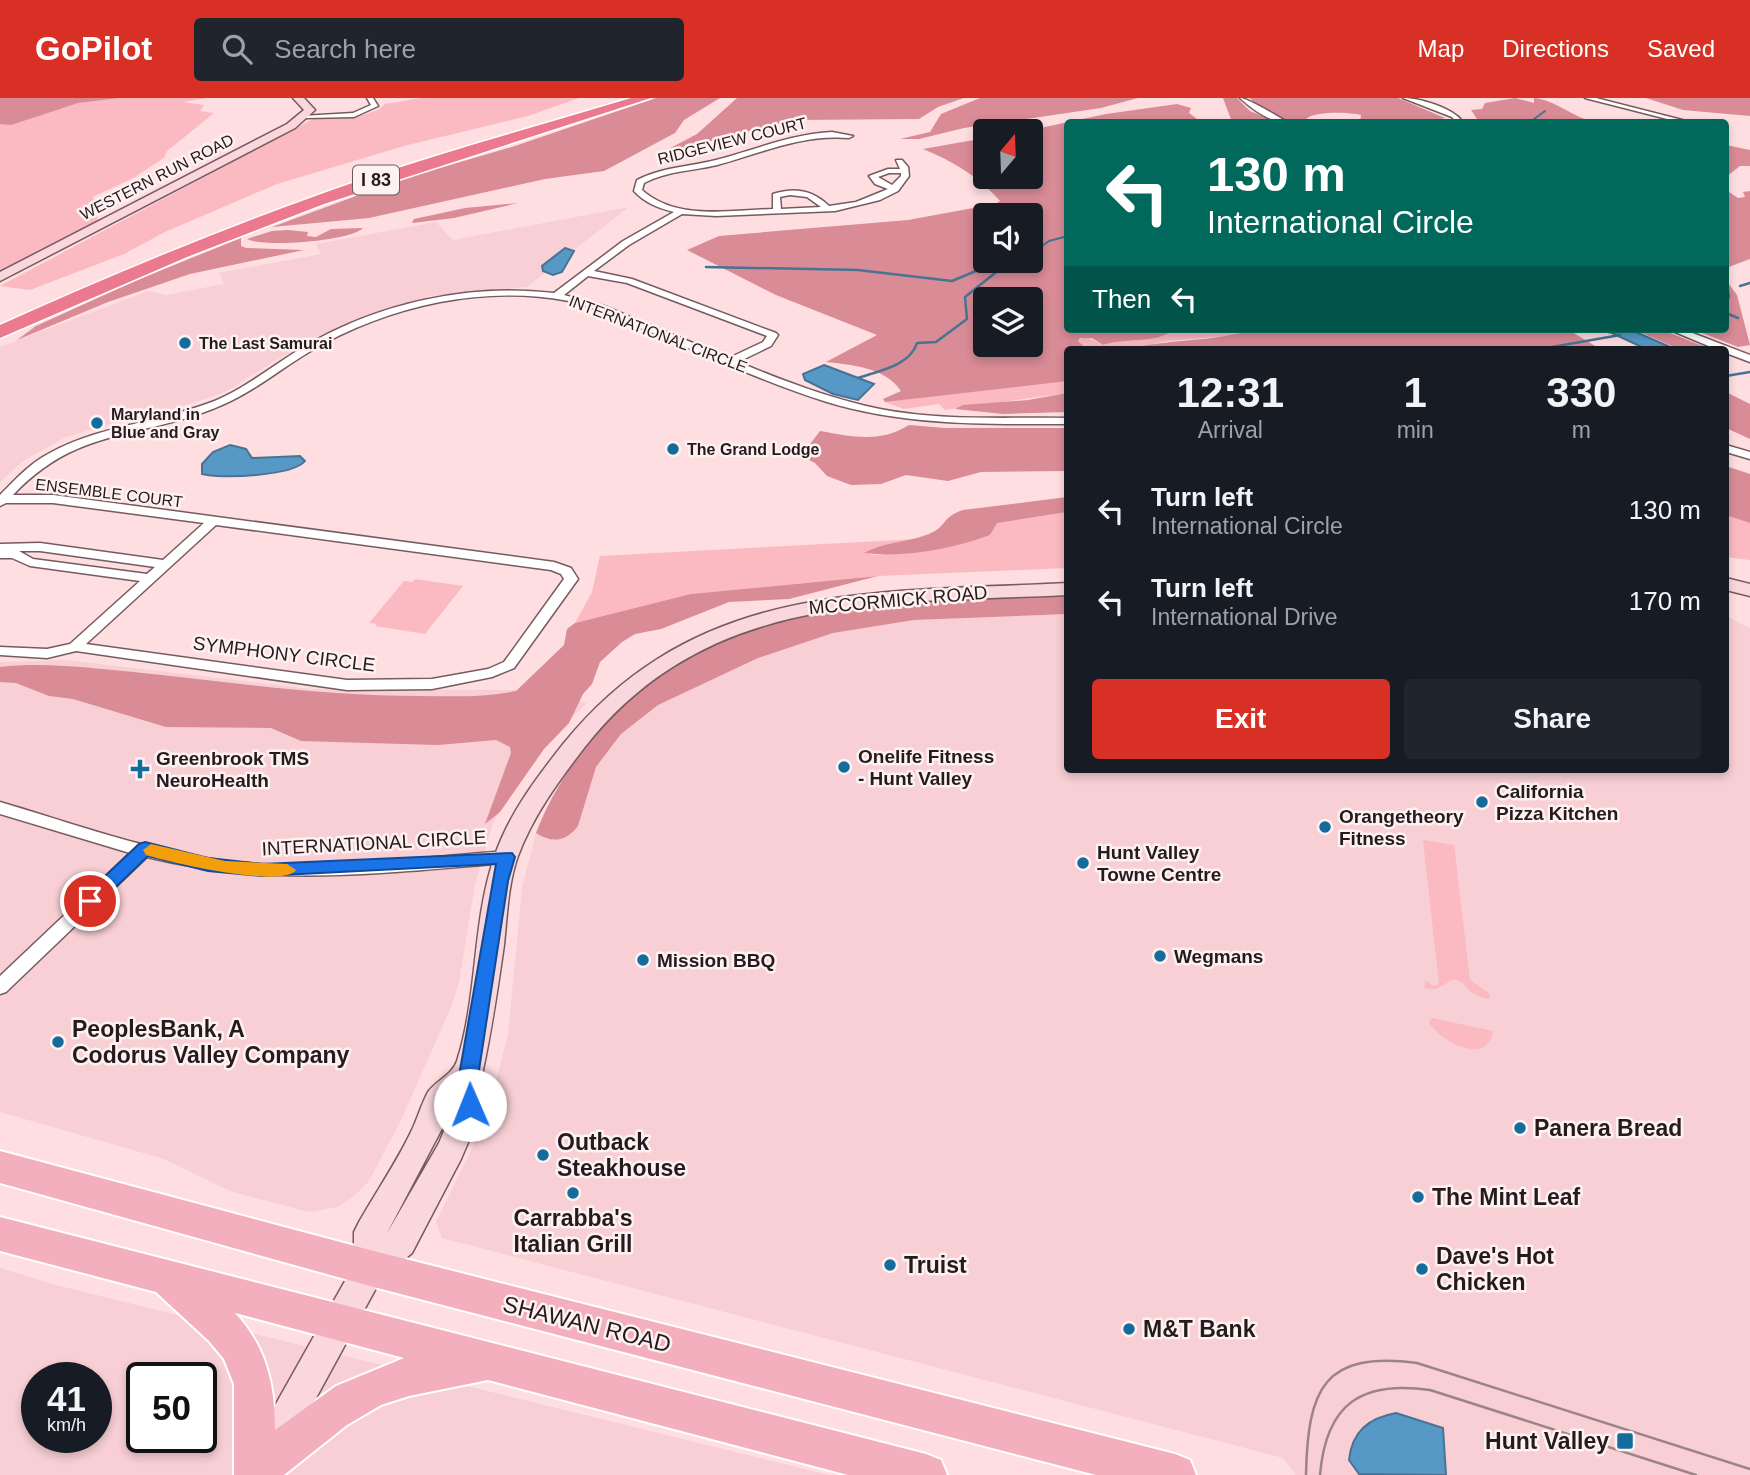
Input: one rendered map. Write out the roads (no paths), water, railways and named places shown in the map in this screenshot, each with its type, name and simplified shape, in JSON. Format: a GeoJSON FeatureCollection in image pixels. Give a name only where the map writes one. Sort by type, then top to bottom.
{"type":"FeatureCollection","features":[{"type":"Feature","properties":{"kind":"highway","name":"I 83"},"geometry":{"type":"LineString","coordinates":[[0,317],[159,250],[291,200],[619,98]]}},
{"type":"Feature","properties":{"kind":"highway","name":"I 83"},"geometry":{"type":"LineString","coordinates":[[0,332],[176,255],[329,197],[645,98]]}},
{"type":"Feature","properties":{"kind":"main road"},"geometry":{"type":"LineString","coordinates":[[298,98],[308,106],[306,116]]}},
{"type":"Feature","properties":{"kind":"main road","name":"WESTERN RUN ROAD"},"geometry":{"type":"LineString","coordinates":[[0,277],[306,116]]}},
{"type":"Feature","properties":{"kind":"main road"},"geometry":{"type":"LineString","coordinates":[[1729,585],[1750,590]]}},
{"type":"Feature","properties":{"kind":"main road","name":"MCCORMICK ROAD"},"geometry":{"type":"LineString","coordinates":[[254,1474],[370,1268],[401,1242],[451,1150],[470,1105],[469,1070],[506,857],[536,795],[574,743],[642,677],[692,645],[744,624],[822,604],[1064,589]]}},
{"type":"Feature","properties":{"kind":"main road","name":"SHAWAN ROAD"},"geometry":{"type":"LineString","coordinates":[[0,1167],[370,1268],[1175,1475]]}},
{"type":"Feature","properties":{"kind":"main road"},"geometry":{"type":"LineString","coordinates":[[0,1234],[926,1475]]}},
{"type":"Feature","properties":{"kind":"main road"},"geometry":{"type":"LineString","coordinates":[[162,1276],[218,1320],[249,1364],[257,1398],[254,1474]]}},
{"type":"Feature","properties":{"kind":"main road"},"geometry":{"type":"LineString","coordinates":[[254,1474],[331,1411],[369,1389],[407,1377],[489,1362]]}},
{"type":"Feature","properties":{"kind":"street"},"geometry":{"type":"LineString","coordinates":[[306,116],[362,113],[375,106],[370,98]]}},
{"type":"Feature","properties":{"kind":"street"},"geometry":{"type":"LineString","coordinates":[[1243,98],[1258,110],[1277,119]]}},
{"type":"Feature","properties":{"kind":"street"},"geometry":{"type":"LineString","coordinates":[[1406,98],[1457,119]]}},
{"type":"Feature","properties":{"kind":"street"},"geometry":{"type":"LineString","coordinates":[[1588,98],[1674,119]]}},
{"type":"Feature","properties":{"kind":"street","name":"RIDGEVIEW COURT"},"geometry":{"type":"LineString","coordinates":[[681,211],[653,203],[638,191],[637,186],[649,176],[714,163],[796,138],[825,134],[849,136]]}},
{"type":"Feature","properties":{"kind":"street"},"geometry":{"type":"LineString","coordinates":[[556,296],[626,243],[681,211],[827,209],[861,203],[895,189],[905,176],[899,162]]}},
{"type":"Feature","properties":{"kind":"street"},"geometry":{"type":"LineString","coordinates":[[895,189],[878,182],[873,176],[888,171],[905,171]]}},
{"type":"Feature","properties":{"kind":"street"},"geometry":{"type":"LineString","coordinates":[[777,211],[776,196],[794,192],[807,194],[827,209]]}},
{"type":"Feature","properties":{"kind":"street"},"geometry":{"type":"LineString","coordinates":[[588,273],[629,281],[773,335],[766,344],[731,361]]}},
{"type":"Feature","properties":{"kind":"street","name":"INTERNATIONAL CIRCLE"},"geometry":{"type":"LineString","coordinates":[[1,500],[30,471],[60,450],[110,432],[178,417],[216,404],[247,389],[310,347],[377,317],[426,302],[468,295],[511,293],[556,296],[593,306],[840,403],[891,415],[941,420],[1064,421]]}},
{"type":"Feature","properties":{"kind":"street"},"geometry":{"type":"LineString","coordinates":[[1683,333],[1717,346]]}},
{"type":"Feature","properties":{"kind":"street"},"geometry":{"type":"LineString","coordinates":[[1729,351],[1750,359]]}},
{"type":"Feature","properties":{"kind":"street"},"geometry":{"type":"LineString","coordinates":[[1729,449],[1750,456]]}},
{"type":"Feature","properties":{"kind":"street","name":"ENSEMBLE COURT"},"geometry":{"type":"LineString","coordinates":[[1,500],[54,499],[212,522]]}},
{"type":"Feature","properties":{"kind":"street"},"geometry":{"type":"LineString","coordinates":[[0,651],[29,650],[48,656],[75,647],[162,564],[212,522]]}},
{"type":"Feature","properties":{"kind":"street","name":"SYMPHONY CIRCLE"},"geometry":{"type":"LineString","coordinates":[[75,647],[347,685],[432,684],[492,673],[509,665],[571,579],[566,571],[554,566],[230,522],[212,522]]}},
{"type":"Feature","properties":{"kind":"street"},"geometry":{"type":"LineString","coordinates":[[0,548],[30,562],[147,578]]}},
{"type":"Feature","properties":{"kind":"street"},"geometry":{"type":"LineString","coordinates":[[11,552],[162,564]]}},
{"type":"Feature","properties":{"kind":"street","name":"INTERNATIONAL CIRCLE"},"geometry":{"type":"LineString","coordinates":[[0,807],[145,849],[208,864],[262,870],[506,857]]}},
{"type":"Feature","properties":{"kind":"street"},"geometry":{"type":"LineString","coordinates":[[0,988],[145,849]]}},
{"type":"Feature","properties":{"kind":"water"},"geometry":{"type":"Polygon","coordinates":[[[565,248],[574,251],[562,272],[553,275],[543,271],[542,266],[565,248]]]}},
{"type":"Feature","properties":{"kind":"water"},"geometry":{"type":"Polygon","coordinates":[[[1612,333],[1638,333],[1668,346],[1640,346],[1612,333]]]}},
{"type":"Feature","properties":{"kind":"water"},"geometry":{"type":"Polygon","coordinates":[[[824,365],[874,384],[858,400],[833,394],[805,380],[803,374],[824,365]]]}},
{"type":"Feature","properties":{"kind":"water"},"geometry":{"type":"Polygon","coordinates":[[[230,445],[246,449],[252,458],[300,456],[305,461],[287,470],[272,473],[240,476],[202,474],[202,464],[213,452],[230,445]]]}},
{"type":"Feature","properties":{"kind":"water"},"geometry":{"type":"Polygon","coordinates":[[[1396,1413],[1443,1428],[1446,1475],[1359,1474],[1349,1460],[1358,1434],[1370,1422],[1396,1413]]]}},
{"type":"Feature","properties":{"kind":"waterway"},"geometry":{"type":"LineString","coordinates":[[1534,119],[1545,111]]}},
{"type":"Feature","properties":{"kind":"waterway"},"geometry":{"type":"LineString","coordinates":[[1043,245],[1064,237]]}},
{"type":"Feature","properties":{"kind":"waterway"},"geometry":{"type":"LineString","coordinates":[[706,267],[858,270],[952,281],[973,272]]}},
{"type":"Feature","properties":{"kind":"waterway"},"geometry":{"type":"LineString","coordinates":[[858,378],[901,362],[908,357],[917,343],[936,342],[967,319],[965,297],[995,273]]}},
{"type":"Feature","properties":{"kind":"waterway"},"geometry":{"type":"LineString","coordinates":[[1740,286],[1750,283]]}},
{"type":"Feature","properties":{"kind":"waterway"},"geometry":{"type":"LineString","coordinates":[[1729,314],[1738,318]]}},
{"type":"Feature","properties":{"kind":"waterway"},"geometry":{"type":"LineString","coordinates":[[1558,346],[1620,335]]}},
{"type":"Feature","properties":{"kind":"waterway"},"geometry":{"type":"LineString","coordinates":[[1729,376],[1750,372]]}},
{"type":"Feature","properties":{"kind":"tram line"},"geometry":{"type":"LineString","coordinates":[[1306,1475],[1311,1420],[1317,1399],[1327,1382],[1341,1370],[1360,1363],[1385,1361],[1417,1363],[1750,1469]]}},
{"type":"Feature","properties":{"kind":"tram line"},"geometry":{"type":"LineString","coordinates":[[1320,1475],[1330,1430],[1339,1414],[1351,1402],[1366,1394],[1385,1389],[1406,1388],[1430,1390],[1696,1475]]}},
{"type":"Feature","properties":{"kind":"place","name":"The Last Samurai"},"geometry":{"type":"Point","coordinates":[185,343]}},
{"type":"Feature","properties":{"kind":"place","name":"Maryland in Blue and Gray"},"geometry":{"type":"Point","coordinates":[97,423]}},
{"type":"Feature","properties":{"kind":"place","name":"The Grand Lodge"},"geometry":{"type":"Point","coordinates":[673,449]}},
{"type":"Feature","properties":{"kind":"place","name":"Onelife Fitness - Hunt Valley"},"geometry":{"type":"Point","coordinates":[844,767]}},
{"type":"Feature","properties":{"kind":"place","name":"Greenbrook TMS NeuroHealth"},"geometry":{"type":"Point","coordinates":[140,769]}},
{"type":"Feature","properties":{"kind":"place","name":"California Pizza Kitchen"},"geometry":{"type":"Point","coordinates":[1482,802]}},
{"type":"Feature","properties":{"kind":"place","name":"Orangetheory Fitness"},"geometry":{"type":"Point","coordinates":[1325,827]}},
{"type":"Feature","properties":{"kind":"place","name":"Hunt Valley Towne Centre"},"geometry":{"type":"Point","coordinates":[1083,863]}},
{"type":"Feature","properties":{"kind":"place","name":"Wegmans"},"geometry":{"type":"Point","coordinates":[1160,956]}},
{"type":"Feature","properties":{"kind":"place","name":"Mission BBQ"},"geometry":{"type":"Point","coordinates":[643,960]}},
{"type":"Feature","properties":{"kind":"place","name":"PeoplesBank, A Codorus Valley Company"},"geometry":{"type":"Point","coordinates":[58,1042]}},
{"type":"Feature","properties":{"kind":"place","name":"Panera Bread"},"geometry":{"type":"Point","coordinates":[1520,1128]}},
{"type":"Feature","properties":{"kind":"place","name":"Outback Steakhouse"},"geometry":{"type":"Point","coordinates":[543,1155]}},
{"type":"Feature","properties":{"kind":"place","name":"Carrabba's Italian Grill"},"geometry":{"type":"Point","coordinates":[573,1193]}},
{"type":"Feature","properties":{"kind":"place","name":"The Mint Leaf"},"geometry":{"type":"Point","coordinates":[1418,1197]}},
{"type":"Feature","properties":{"kind":"place","name":"Truist"},"geometry":{"type":"Point","coordinates":[890,1265]}},
{"type":"Feature","properties":{"kind":"place","name":"Dave's Hot Chicken"},"geometry":{"type":"Point","coordinates":[1422,1269]}},
{"type":"Feature","properties":{"kind":"place","name":"M&T Bank"},"geometry":{"type":"Point","coordinates":[1129,1329]}},
{"type":"Feature","properties":{"kind":"place","name":"Hunt Valley"},"geometry":{"type":"Point","coordinates":[1625,1441]}}]}
